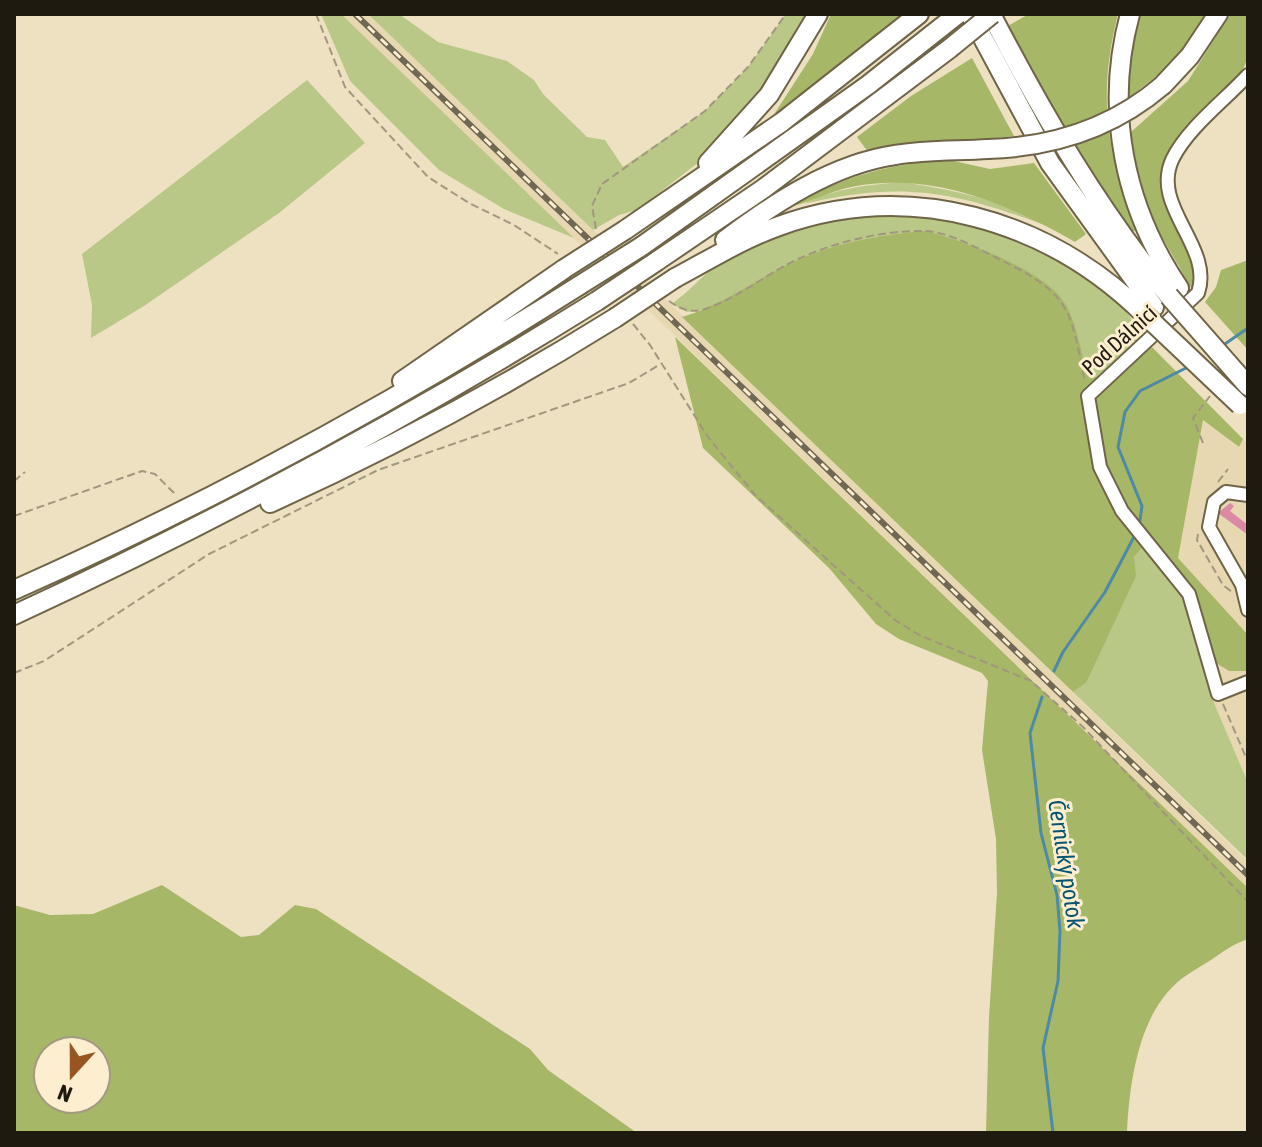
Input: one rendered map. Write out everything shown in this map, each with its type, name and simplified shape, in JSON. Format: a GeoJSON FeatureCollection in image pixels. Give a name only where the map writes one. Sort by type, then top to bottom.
{"type":"FeatureCollection","features":[{"type":"Feature","properties":{"kind":"highway"},"geometry":{"type":"LineString","coordinates":[[625,230],[735,137],[785,73],[818,14]]}},
{"type":"Feature","properties":{"kind":"highway"},"geometry":{"type":"LineString","coordinates":[[323,437],[562,263],[625,230],[782,122],[919,14]]}},
{"type":"Feature","properties":{"kind":"highway"},"geometry":{"type":"LineString","coordinates":[[14,590],[188,509],[430,378],[642,246],[958,14]]}},
{"type":"Feature","properties":{"kind":"highway"},"geometry":{"type":"LineString","coordinates":[[970,14],[1050,163],[1244,409]]}},
{"type":"Feature","properties":{"kind":"highway"},"geometry":{"type":"LineString","coordinates":[[14,615],[169,542],[443,395],[597,301],[763,189],[991,14],[1078,170],[1161,301],[1248,385]]}},
{"type":"Feature","properties":{"kind":"highway"},"geometry":{"type":"LineString","coordinates":[[1130,14],[1119,90],[1124,156],[1161,301]]}},
{"type":"Feature","properties":{"kind":"highway"},"geometry":{"type":"LineString","coordinates":[[141,556],[258,508],[390,448],[526,373],[675,278],[784,200],[838,172],[893,155],[1030,146],[1083,133],[1125,113],[1163,85],[1190,56],[1218,14]]}},
{"type":"Feature","properties":{"kind":"highway"},"geometry":{"type":"LineString","coordinates":[[675,278],[741,242],[800,219],[858,208],[919,207],[985,219],[1050,244],[1103,277],[1161,301]]}},
{"type":"Feature","properties":{"kind":"street","name":"Pod Dálnicí"},"geometry":{"type":"LineString","coordinates":[[1218,694],[1189,594],[1122,511],[1100,467],[1088,396],[1198,293],[1202,282],[1200,269],[1169,195],[1170,169],[1180,147],[1248,75]]}},
{"type":"Feature","properties":{"kind":"street"},"geometry":{"type":"LineString","coordinates":[[1248,495],[1226,492],[1214,502],[1209,527],[1244,577],[1248,610]]}},
{"type":"Feature","properties":{"kind":"street"},"geometry":{"type":"LineString","coordinates":[[159,523],[169,542]]}},
{"type":"Feature","properties":{"kind":"street"},"geometry":{"type":"LineString","coordinates":[[1218,694],[1248,682]]}},
{"type":"Feature","properties":{"kind":"path"},"geometry":{"type":"LineString","coordinates":[[316,14],[345,87],[428,177],[469,203],[514,225],[562,263]]}},
{"type":"Feature","properties":{"kind":"path"},"geometry":{"type":"LineString","coordinates":[[633,325],[708,437],[755,495],[795,527],[846,579],[919,635],[1031,681],[1083,727],[1248,902]]}},
{"type":"Feature","properties":{"kind":"path"},"geometry":{"type":"LineString","coordinates":[[14,673],[44,661],[209,554],[378,470],[629,383],[660,365]]}},
{"type":"Feature","properties":{"kind":"path"},"geometry":{"type":"LineString","coordinates":[[14,516],[142,471],[164,481],[188,509]]}},
{"type":"Feature","properties":{"kind":"path"},"geometry":{"type":"LineString","coordinates":[[14,481],[25,472]]}},
{"type":"Feature","properties":{"kind":"path"},"geometry":{"type":"LineString","coordinates":[[1218,694],[1248,762]]}},
{"type":"Feature","properties":{"kind":"shaded area"},"geometry":{"type":"Polygon","coordinates":[[[341,14],[368,14],[738,369],[1248,862],[1248,888],[341,14]]]}},
{"type":"Feature","properties":{"kind":"shaded area"},"geometry":{"type":"Polygon","coordinates":[[[1203,419],[1238,447],[1243,439],[1248,443],[1248,783],[1209,691],[1183,597],[1173,583],[1203,419]]]}},
{"type":"Feature","properties":{"kind":"green space"},"geometry":{"type":"Polygon","coordinates":[[[321,14],[341,14],[574,238],[504,209],[439,170],[350,81],[321,14]]]}},
{"type":"Feature","properties":{"kind":"green space"},"geometry":{"type":"Polygon","coordinates":[[[368,14],[399,14],[438,42],[507,61],[534,80],[543,94],[587,137],[605,140],[623,167],[705,111],[748,67],[786,14],[809,14],[780,69],[704,158],[637,210],[619,215],[593,230],[368,14]]]}},
{"type":"Feature","properties":{"kind":"green space"},"geometry":{"type":"Polygon","coordinates":[[[831,14],[904,14],[773,116],[813,54],[831,14]]]}},
{"type":"Feature","properties":{"kind":"green space"},"geometry":{"type":"Polygon","coordinates":[[[1029,14],[1118,14],[1108,72],[1108,124],[1118,175],[1136,231],[1129,231],[1079,156],[1006,27],[1029,14]]]}},
{"type":"Feature","properties":{"kind":"green space"},"geometry":{"type":"Polygon","coordinates":[[[1140,14],[1210,14],[1183,55],[1127,99],[1129,68],[1140,14]]]}},
{"type":"Feature","properties":{"kind":"green space"},"geometry":{"type":"Polygon","coordinates":[[[1230,14],[1248,14],[1248,57],[1231,86],[1171,148],[1161,179],[1163,195],[1190,258],[1194,274],[1193,291],[1147,211],[1137,178],[1131,132],[1188,81],[1230,14]]]}},
{"type":"Feature","properties":{"kind":"green space"},"geometry":{"type":"Polygon","coordinates":[[[972,58],[1014,136],[868,152],[857,137],[911,96],[972,58]]]}},
{"type":"Feature","properties":{"kind":"green space"},"geometry":{"type":"Polygon","coordinates":[[[307,80],[365,143],[279,213],[144,306],[91,338],[92,305],[82,254],[307,80]]]}},
{"type":"Feature","properties":{"kind":"green space"},"geometry":{"type":"Polygon","coordinates":[[[949,160],[990,169],[1034,163],[1086,234],[1075,242],[995,203],[939,187],[910,183],[851,187],[793,206],[830,187],[868,173],[907,164],[949,160]]]}},
{"type":"Feature","properties":{"kind":"green space"},"geometry":{"type":"Polygon","coordinates":[[[902,182],[976,197],[1010,208],[1045,225],[981,204],[926,193],[870,193],[803,204],[840,191],[902,182]]]}},
{"type":"Feature","properties":{"kind":"green space"},"geometry":{"type":"Polygon","coordinates":[[[871,214],[938,220],[973,227],[1040,250],[1099,285],[1124,309],[1144,339],[1105,374],[1095,377],[1086,370],[1063,300],[793,262],[707,309],[687,312],[672,304],[723,259],[754,241],[794,228],[871,214]]]}},
{"type":"Feature","properties":{"kind":"green space"},"geometry":{"type":"Polygon","coordinates":[[[925,231],[999,257],[1051,287],[1067,307],[1086,369],[1095,377],[1105,374],[1144,339],[1243,439],[1239,447],[1203,420],[1178,558],[1248,635],[1248,671],[1229,671],[1216,663],[1193,587],[1158,544],[1145,544],[1134,557],[1136,576],[1086,683],[1073,692],[682,317],[711,306],[809,255],[858,241],[925,231]]]}},
{"type":"Feature","properties":{"kind":"green space"},"geometry":{"type":"Polygon","coordinates":[[[1248,260],[1248,350],[1205,302],[1216,287],[1221,270],[1248,260]]]}},
{"type":"Feature","properties":{"kind":"green space"},"geometry":{"type":"Polygon","coordinates":[[[675,337],[1248,888],[1248,939],[1177,983],[1148,1023],[1136,1059],[1127,1133],[986,1133],[997,893],[996,839],[982,750],[988,681],[982,673],[899,639],[876,624],[829,568],[703,448],[675,337]]]}},
{"type":"Feature","properties":{"kind":"green space"},"geometry":{"type":"Polygon","coordinates":[[[1144,544],[1183,597],[1209,691],[1248,783],[1248,860],[1073,692],[1086,683],[1134,557],[1144,544]]]}},
{"type":"Feature","properties":{"kind":"green space"},"geometry":{"type":"Polygon","coordinates":[[[162,885],[241,937],[259,935],[295,905],[316,909],[530,1049],[548,1070],[637,1133],[14,1133],[14,905],[50,915],[93,914],[162,885]]]}},
{"type":"Feature","properties":{"kind":"building"},"geometry":{"type":"Polygon","coordinates":[[[1230,503],[1234,506],[1230,511],[1248,525],[1248,535],[1218,513],[1230,503]]]}},
{"type":"Feature","properties":{"kind":"waterway","name":"Černický potok"},"geometry":{"type":"LineString","coordinates":[[1222,346],[1248,328]]}},
{"type":"Feature","properties":{"kind":"waterway","name":"Černický potok"},"geometry":{"type":"LineString","coordinates":[[1139,527],[1142,506],[1118,447],[1125,412],[1140,391],[1188,367]]}},
{"type":"Feature","properties":{"kind":"waterway","name":"Černický potok"},"geometry":{"type":"LineString","coordinates":[[1054,671],[1063,652],[1105,592],[1136,533]]}},
{"type":"Feature","properties":{"kind":"waterway","name":"Černický potok"},"geometry":{"type":"LineString","coordinates":[[1042,697],[1030,733],[1041,833],[1057,895],[1060,931],[1058,981],[1043,1048],[1053,1133]]}},
{"type":"Feature","properties":{"kind":"railway"},"geometry":{"type":"LineString","coordinates":[[355,14],[1248,875]]}}]}
